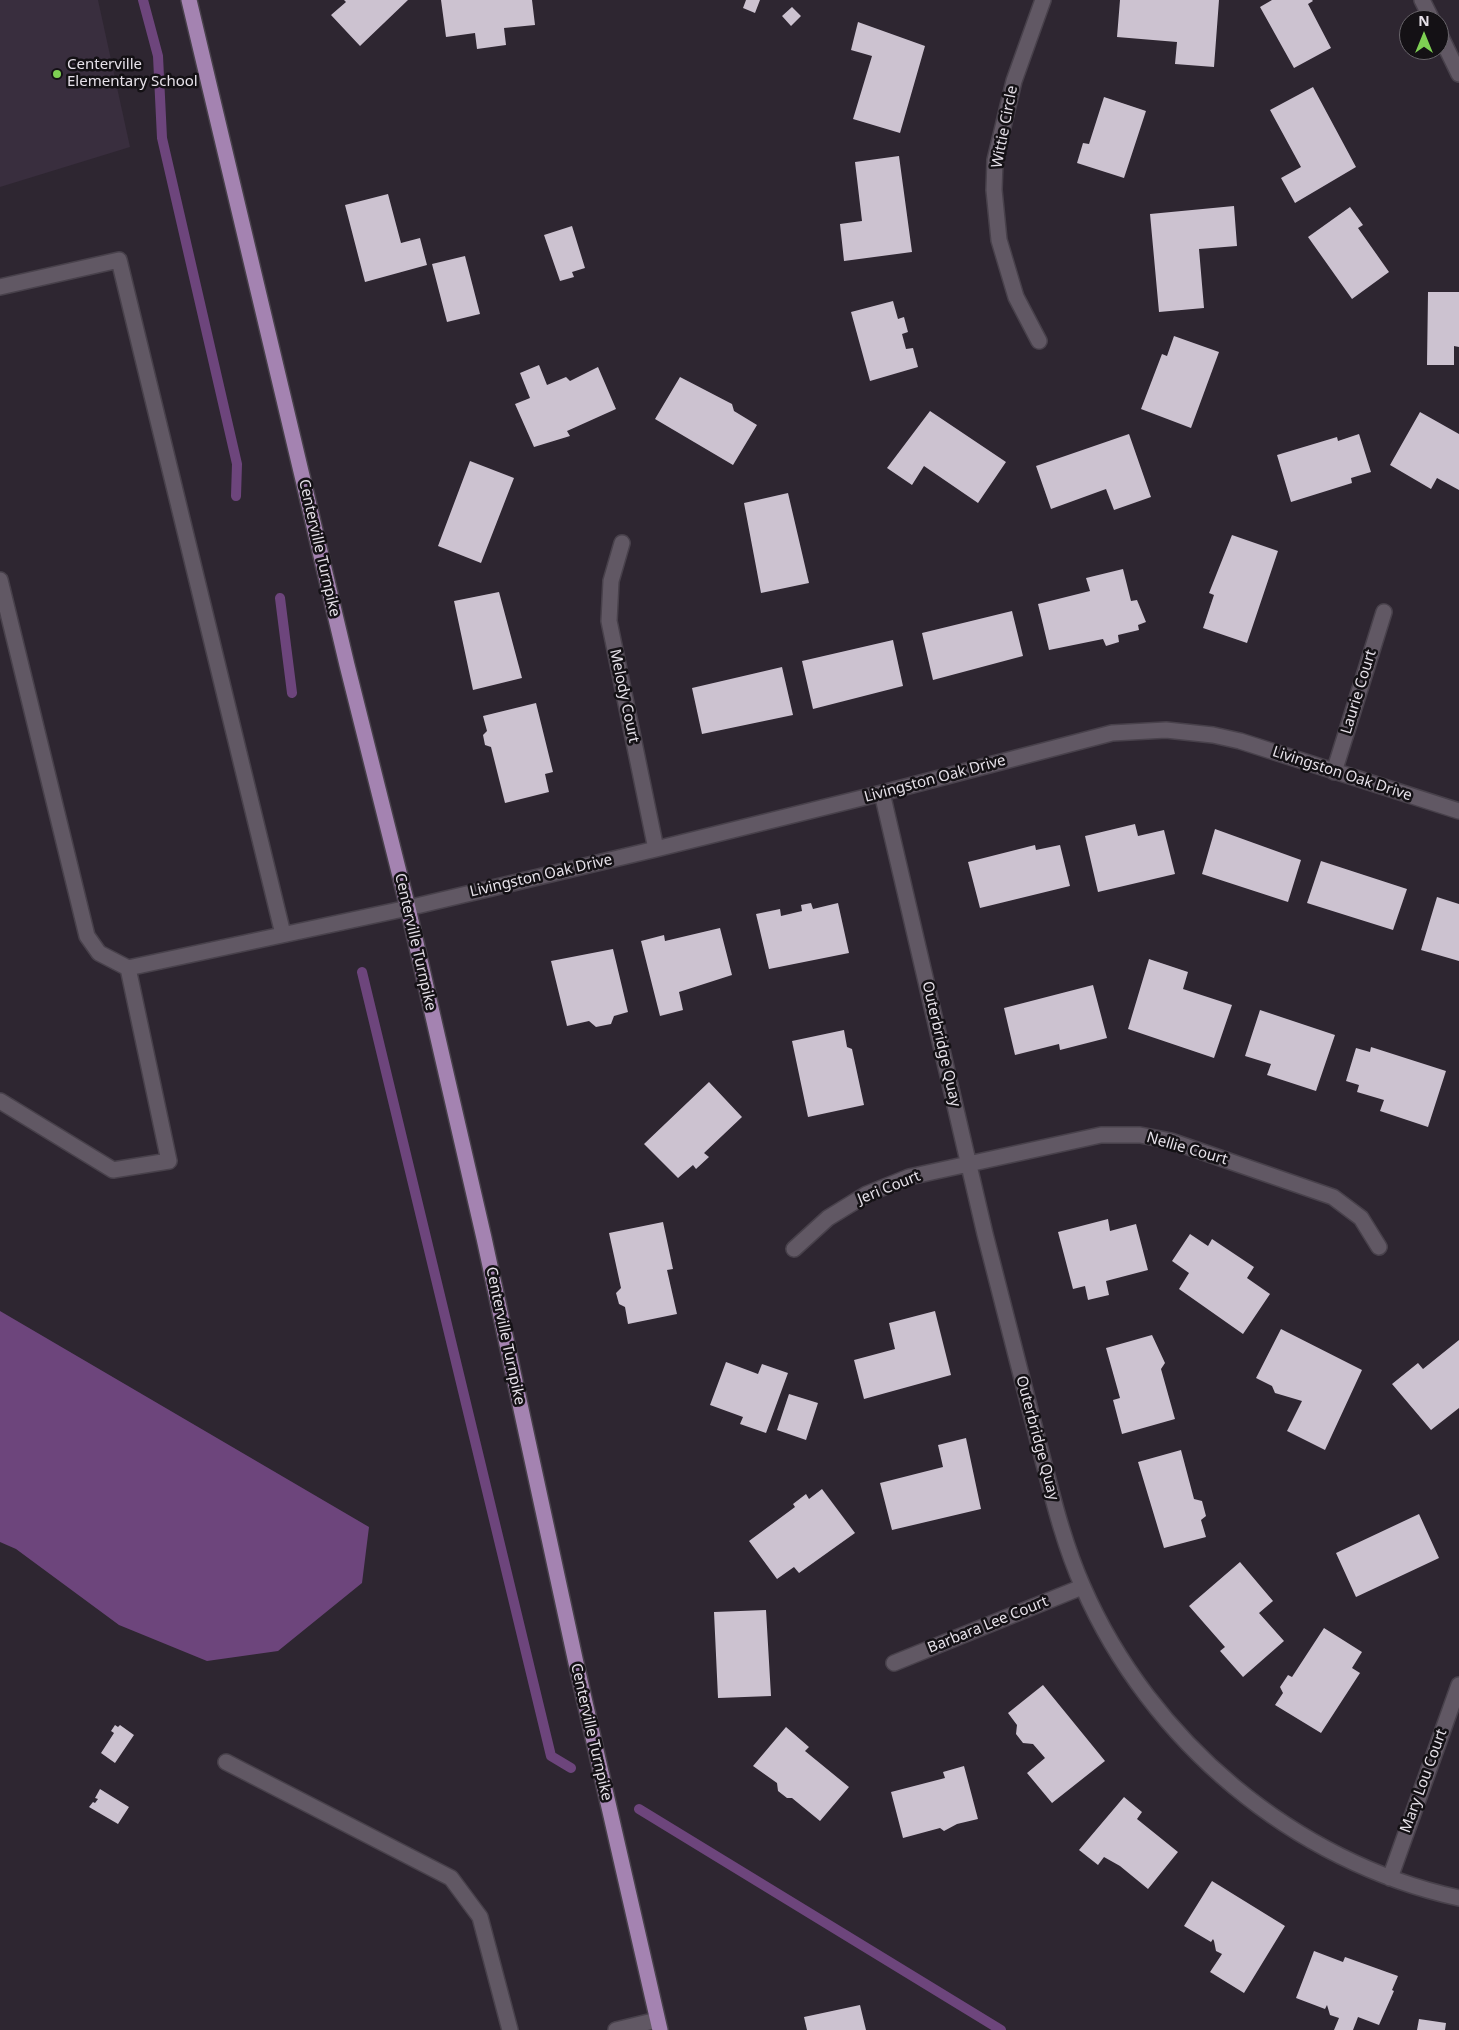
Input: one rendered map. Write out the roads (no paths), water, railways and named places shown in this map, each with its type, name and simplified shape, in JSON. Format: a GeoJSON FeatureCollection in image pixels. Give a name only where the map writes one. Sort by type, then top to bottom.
{"type":"FeatureCollection","features":[{"type":"Feature","properties":{"kind":"main road","name":"Centerville Turnpike"},"geometry":{"type":"LineString","coordinates":[[189,0],[345,656],[408,908],[484,1238],[626,1887],[659,2025]]}},
{"type":"Feature","properties":{"kind":"street","name":"Wittie Circle"},"geometry":{"type":"LineString","coordinates":[[1039,341],[1016,297],[999,240],[994,190],[995,160],[1014,82],[1042,0]]}},
{"type":"Feature","properties":{"kind":"street"},"geometry":{"type":"LineString","coordinates":[[1449,54],[1459,74]]}},
{"type":"Feature","properties":{"kind":"street"},"geometry":{"type":"LineString","coordinates":[[0,287],[119,260],[283,934]]}},
{"type":"Feature","properties":{"kind":"street","name":"Melody Court"},"geometry":{"type":"LineString","coordinates":[[622,543],[611,581],[609,621],[656,849]]}},
{"type":"Feature","properties":{"kind":"street"},"geometry":{"type":"LineString","coordinates":[[0,580],[87,936],[98,953],[128,968],[169,1161],[113,1170],[0,1101]]}},
{"type":"Feature","properties":{"kind":"street","name":"Laurie Court"},"geometry":{"type":"LineString","coordinates":[[1334,772],[1384,612]]}},
{"type":"Feature","properties":{"kind":"street","name":"Livingston Oak Drive"},"geometry":{"type":"LineString","coordinates":[[128,968],[408,908],[656,849],[1112,733],[1166,730],[1222,737],[1459,811]]}},
{"type":"Feature","properties":{"kind":"street","name":"Outerbridge Quay"},"geometry":{"type":"LineString","coordinates":[[882,793],[1002,1304],[1063,1536],[1082,1586],[1104,1631],[1139,1686],[1172,1727],[1217,1773],[1267,1814],[1334,1854],[1390,1878],[1459,1898]]}},
{"type":"Feature","properties":{"kind":"street","name":"Nellie Court"},"geometry":{"type":"LineString","coordinates":[[968,1164],[1101,1135],[1140,1135],[1171,1141],[1333,1197],[1361,1218],[1379,1247]]}},
{"type":"Feature","properties":{"kind":"street","name":"Jeri Court"},"geometry":{"type":"LineString","coordinates":[[794,1249],[828,1218],[866,1194],[909,1177],[968,1164]]}},
{"type":"Feature","properties":{"kind":"street","name":"Barbara Lee Court"},"geometry":{"type":"LineString","coordinates":[[894,1663],[1082,1586]]}},
{"type":"Feature","properties":{"kind":"street","name":"Mary Lou Court"},"geometry":{"type":"LineString","coordinates":[[1390,1878],[1459,1685]]}},
{"type":"Feature","properties":{"kind":"street"},"geometry":{"type":"LineString","coordinates":[[226,1762],[450,1878],[480,1917],[510,2030]]}},
{"type":"Feature","properties":{"kind":"street"},"geometry":{"type":"LineString","coordinates":[[616,2030],[659,2025]]}},
{"type":"Feature","properties":{"kind":"waterway"},"geometry":{"type":"LineString","coordinates":[[143,0],[158,56],[162,138],[237,464],[236,496]]}},
{"type":"Feature","properties":{"kind":"waterway"},"geometry":{"type":"LineString","coordinates":[[280,598],[292,693]]}},
{"type":"Feature","properties":{"kind":"waterway"},"geometry":{"type":"LineString","coordinates":[[362,972],[551,1756],[571,1768]]}},
{"type":"Feature","properties":{"kind":"waterway"},"geometry":{"type":"LineString","coordinates":[[639,1809],[1001,2030]]}},
{"type":"Feature","properties":{"kind":"place","name":"Centerville Elementary School"},"geometry":{"type":"Point","coordinates":[57,74]}}]}
